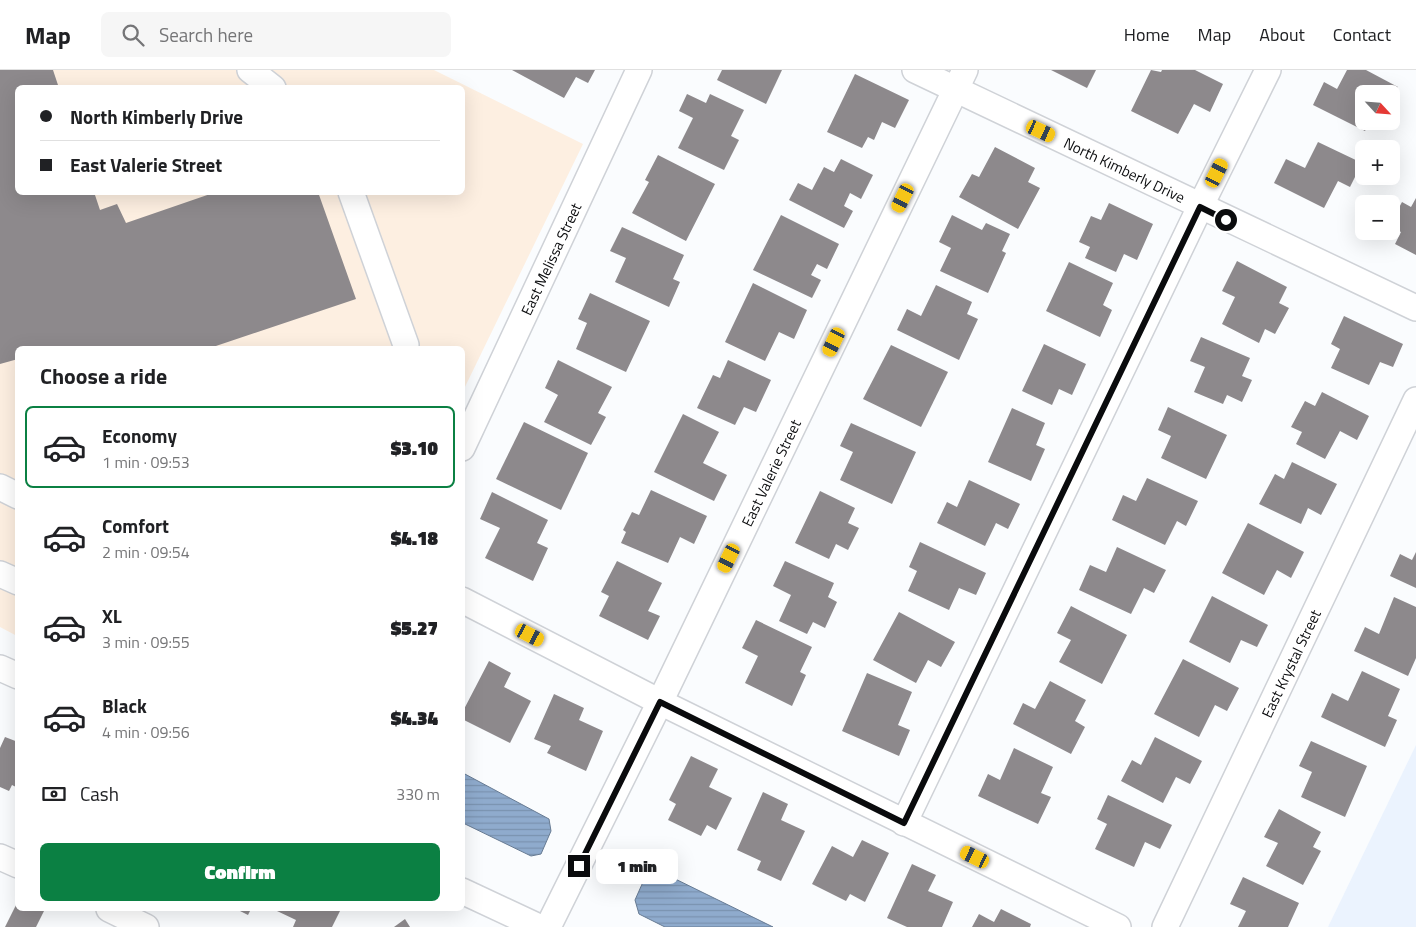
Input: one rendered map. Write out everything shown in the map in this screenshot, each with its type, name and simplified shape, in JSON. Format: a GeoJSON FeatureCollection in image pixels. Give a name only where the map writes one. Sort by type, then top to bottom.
{"type":"FeatureCollection","features":[{"type":"Feature","properties":{"kind":"street"},"geometry":{"type":"LineString","coordinates":[[250,70],[269,85]]}},
{"type":"Feature","properties":{"kind":"street","name":"East Melissa Street"},"geometry":{"type":"LineString","coordinates":[[465,442],[639,70]]}},
{"type":"Feature","properties":{"kind":"street","name":"North Kimberly Drive"},"geometry":{"type":"LineString","coordinates":[[915,70],[960,80],[1200,207],[1416,308]]}},
{"type":"Feature","properties":{"kind":"street"},"geometry":{"type":"LineString","coordinates":[[904,823],[1200,207],[1268,70]]}},
{"type":"Feature","properties":{"kind":"street","name":"East Valerie Street"},"geometry":{"type":"LineString","coordinates":[[548,927],[660,702],[960,80]]}},
{"type":"Feature","properties":{"kind":"street"},"geometry":{"type":"LineString","coordinates":[[352,195],[406,346]]}},
{"type":"Feature","properties":{"kind":"street","name":"East Krystal Street"},"geometry":{"type":"LineString","coordinates":[[1165,927],[1416,400]]}},
{"type":"Feature","properties":{"kind":"street"},"geometry":{"type":"LineString","coordinates":[[0,487],[15,494]]}},
{"type":"Feature","properties":{"kind":"street"},"geometry":{"type":"LineString","coordinates":[[0,574],[15,581]]}},
{"type":"Feature","properties":{"kind":"street"},"geometry":{"type":"LineString","coordinates":[[465,602],[660,702],[1118,927]]}},
{"type":"Feature","properties":{"kind":"street"},"geometry":{"type":"LineString","coordinates":[[0,668],[15,675]]}},
{"type":"Feature","properties":{"kind":"street"},"geometry":{"type":"LineString","coordinates":[[0,857],[15,864]]}},
{"type":"Feature","properties":{"kind":"street"},"geometry":{"type":"LineString","coordinates":[[465,892],[539,927]]}},
{"type":"Feature","properties":{"kind":"shaded area"},"geometry":{"type":"Polygon","coordinates":[[[0,70],[434,70],[464,85],[15,85],[15,195],[465,195],[465,85],[583,144],[465,387],[465,346],[15,346],[15,635],[0,627],[0,70]]]}},
{"type":"Feature","properties":{"kind":"shaded area"},"geometry":{"type":"Polygon","coordinates":[[[1416,745],[1416,927],[1328,927],[1416,745]]]}},
{"type":"Feature","properties":{"kind":"water"},"geometry":{"type":"Polygon","coordinates":[[[465,774],[549,819],[551,831],[541,854],[531,856],[465,824],[465,774]]]}},
{"type":"Feature","properties":{"kind":"water"},"geometry":{"type":"Polygon","coordinates":[[[659,871],[773,927],[665,927],[639,914],[635,900],[647,873],[659,871]]]}},
{"type":"Feature","properties":{"kind":"building"},"geometry":{"type":"Polygon","coordinates":[[[0,70],[53,70],[58,85],[15,85],[15,195],[95,195],[100,210],[117,204],[126,223],[207,195],[319,195],[356,299],[216,346],[15,346],[15,360],[0,364],[0,70]]]}},
{"type":"Feature","properties":{"kind":"building"},"geometry":{"type":"Polygon","coordinates":[[[512,70],[595,70],[588,83],[576,77],[564,98],[512,70]]]}},
{"type":"Feature","properties":{"kind":"building"},"geometry":{"type":"Polygon","coordinates":[[[722,70],[782,70],[766,104],[717,80],[722,70]]]}},
{"type":"Feature","properties":{"kind":"building"},"geometry":{"type":"Polygon","coordinates":[[[1051,70],[1096,70],[1087,88],[1051,70]]]}},
{"type":"Feature","properties":{"kind":"building"},"geometry":{"type":"Polygon","coordinates":[[[1151,70],[1161,72],[1162,70],[1195,70],[1223,84],[1210,112],[1194,104],[1178,134],[1131,111],[1151,70]]]}},
{"type":"Feature","properties":{"kind":"building"},"geometry":{"type":"Polygon","coordinates":[[[1347,70],[1366,70],[1394,85],[1355,85],[1355,126],[1313,105],[1324,82],[1337,89],[1347,70]]]}},
{"type":"Feature","properties":{"kind":"building"},"geometry":{"type":"Polygon","coordinates":[[[855,74],[909,100],[895,128],[882,122],[874,140],[868,137],[862,148],[827,132],[855,74]]]}},
{"type":"Feature","properties":{"kind":"building"},"geometry":{"type":"Polygon","coordinates":[[[687,94],[706,103],[710,94],[744,110],[731,136],[739,140],[724,170],[678,148],[693,118],[679,111],[687,94]]]}},
{"type":"Feature","properties":{"kind":"building"},"geometry":{"type":"Polygon","coordinates":[[[1318,142],[1355,160],[1355,177],[1350,187],[1338,181],[1324,208],[1274,183],[1286,159],[1305,168],[1318,142]]]}},
{"type":"Feature","properties":{"kind":"building"},"geometry":{"type":"Polygon","coordinates":[[[995,147],[1035,168],[1028,182],[1040,188],[1018,229],[959,197],[972,174],[979,177],[995,147]]]}},
{"type":"Feature","properties":{"kind":"building"},"geometry":{"type":"Polygon","coordinates":[[[658,155],[715,184],[686,241],[632,213],[649,182],[645,180],[658,155]]]}},
{"type":"Feature","properties":{"kind":"building"},"geometry":{"type":"Polygon","coordinates":[[[841,159],[873,175],[861,199],[850,193],[844,206],[853,211],[844,228],[789,200],[798,183],[812,190],[824,167],[834,172],[841,159]]]}},
{"type":"Feature","properties":{"kind":"building"},"geometry":{"type":"Polygon","coordinates":[[[1416,198],[1416,255],[1395,244],[1397,240],[1400,240],[1400,206],[1402,202],[1411,207],[1416,198]]]}},
{"type":"Feature","properties":{"kind":"building"},"geometry":{"type":"Polygon","coordinates":[[[1109,203],[1153,224],[1137,260],[1124,254],[1116,272],[1085,258],[1090,247],[1079,242],[1091,216],[1101,220],[1109,203]]]}},
{"type":"Feature","properties":{"kind":"building"},"geometry":{"type":"Polygon","coordinates":[[[781,215],[839,244],[827,269],[817,264],[811,275],[821,280],[812,298],[753,270],[781,215]]]}},
{"type":"Feature","properties":{"kind":"building"},"geometry":{"type":"Polygon","coordinates":[[[952,215],[982,230],[986,223],[1010,234],[1002,251],[1006,253],[988,293],[940,271],[951,248],[939,242],[952,215]]]}},
{"type":"Feature","properties":{"kind":"building"},"geometry":{"type":"Polygon","coordinates":[[[622,227],[684,255],[673,279],[680,282],[669,307],[615,282],[626,258],[610,251],[622,227]]]}},
{"type":"Feature","properties":{"kind":"building"},"geometry":{"type":"Polygon","coordinates":[[[1237,261],[1287,287],[1279,303],[1289,308],[1275,334],[1265,329],[1259,343],[1222,324],[1235,297],[1222,291],[1237,261]]]}},
{"type":"Feature","properties":{"kind":"building"},"geometry":{"type":"Polygon","coordinates":[[[1069,262],[1113,283],[1103,305],[1112,310],[1100,337],[1046,311],[1069,262]]]}},
{"type":"Feature","properties":{"kind":"building"},"geometry":{"type":"Polygon","coordinates":[[[753,283],[807,310],[794,339],[779,332],[765,361],[725,342],[753,283]]]}},
{"type":"Feature","properties":{"kind":"building"},"geometry":{"type":"Polygon","coordinates":[[[936,285],[972,302],[967,314],[978,319],[959,360],[897,330],[907,309],[921,316],[936,285]]]}},
{"type":"Feature","properties":{"kind":"building"},"geometry":{"type":"Polygon","coordinates":[[[590,293],[650,321],[626,372],[576,349],[587,323],[578,319],[590,293]]]}},
{"type":"Feature","properties":{"kind":"building"},"geometry":{"type":"Polygon","coordinates":[[[1344,316],[1403,344],[1393,367],[1380,362],[1369,385],[1331,368],[1340,349],[1331,344],[1344,316]]]}},
{"type":"Feature","properties":{"kind":"building"},"geometry":{"type":"Polygon","coordinates":[[[1201,337],[1250,358],[1242,376],[1252,380],[1242,402],[1227,395],[1223,404],[1194,392],[1205,367],[1190,361],[1201,337]]]}},
{"type":"Feature","properties":{"kind":"building"},"geometry":{"type":"Polygon","coordinates":[[[1044,344],[1086,364],[1072,395],[1059,389],[1052,405],[1022,391],[1044,344]]]}},
{"type":"Feature","properties":{"kind":"building"},"geometry":{"type":"Polygon","coordinates":[[[891,345],[948,372],[921,427],[863,399],[891,345]]]}},
{"type":"Feature","properties":{"kind":"building"},"geometry":{"type":"Polygon","coordinates":[[[558,360],[612,387],[598,413],[606,417],[591,445],[544,422],[558,395],[545,388],[558,360]]]}},
{"type":"Feature","properties":{"kind":"building"},"geometry":{"type":"Polygon","coordinates":[[[728,360],[771,380],[756,412],[744,407],[735,425],[697,408],[713,375],[720,378],[728,360]]]}},
{"type":"Feature","properties":{"kind":"building"},"geometry":{"type":"Polygon","coordinates":[[[1322,392],[1369,416],[1357,440],[1340,431],[1325,459],[1296,444],[1302,432],[1291,427],[1305,401],[1315,406],[1322,392]]]}},
{"type":"Feature","properties":{"kind":"building"},"geometry":{"type":"Polygon","coordinates":[[[1168,407],[1227,435],[1206,479],[1161,458],[1171,436],[1158,430],[1168,407]]]}},
{"type":"Feature","properties":{"kind":"building"},"geometry":{"type":"Polygon","coordinates":[[[1012,408],[1045,423],[1036,445],[1045,449],[1031,481],[988,462],[1012,408]]]}},
{"type":"Feature","properties":{"kind":"building"},"geometry":{"type":"Polygon","coordinates":[[[683,414],[719,432],[703,463],[727,475],[714,501],[654,472],[683,414]]]}},
{"type":"Feature","properties":{"kind":"building"},"geometry":{"type":"Polygon","coordinates":[[[524,422],[588,453],[561,510],[496,479],[524,422]]]}},
{"type":"Feature","properties":{"kind":"building"},"geometry":{"type":"Polygon","coordinates":[[[851,423],[916,452],[892,504],[840,480],[853,452],[840,446],[851,423]]]}},
{"type":"Feature","properties":{"kind":"building"},"geometry":{"type":"Polygon","coordinates":[[[1292,462],[1337,484],[1321,515],[1308,508],[1301,524],[1259,504],[1275,474],[1284,479],[1292,462]]]}},
{"type":"Feature","properties":{"kind":"building"},"geometry":{"type":"Polygon","coordinates":[[[1147,478],[1198,501],[1186,526],[1177,521],[1165,545],[1112,520],[1123,495],[1136,501],[1147,478]]]}},
{"type":"Feature","properties":{"kind":"building"},"geometry":{"type":"Polygon","coordinates":[[[969,480],[1020,504],[1008,529],[996,523],[985,546],[937,523],[947,502],[957,507],[969,480]]]}},
{"type":"Feature","properties":{"kind":"building"},"geometry":{"type":"Polygon","coordinates":[[[651,490],[707,516],[694,544],[680,537],[668,563],[621,543],[626,532],[623,530],[632,512],[639,515],[651,490]]]}},
{"type":"Feature","properties":{"kind":"building"},"geometry":{"type":"Polygon","coordinates":[[[820,491],[855,508],[848,523],[859,528],[848,550],[836,544],[829,559],[795,543],[820,491]]]}},
{"type":"Feature","properties":{"kind":"building"},"geometry":{"type":"Polygon","coordinates":[[[492,492],[548,520],[537,543],[548,548],[533,581],[485,558],[500,528],[480,519],[492,492]]]}},
{"type":"Feature","properties":{"kind":"building"},"geometry":{"type":"Polygon","coordinates":[[[1248,523],[1304,552],[1291,578],[1277,570],[1264,595],[1222,573],[1248,523]]]}},
{"type":"Feature","properties":{"kind":"building"},"geometry":{"type":"Polygon","coordinates":[[[920,542],[986,573],[976,595],[959,588],[949,610],[908,591],[917,571],[909,567],[920,542]]]}},
{"type":"Feature","properties":{"kind":"building"},"geometry":{"type":"Polygon","coordinates":[[[1117,547],[1166,570],[1154,593],[1144,588],[1131,614],[1079,590],[1090,565],[1106,572],[1117,547]]]}},
{"type":"Feature","properties":{"kind":"building"},"geometry":{"type":"Polygon","coordinates":[[[1416,552],[1416,588],[1390,576],[1400,554],[1412,560],[1416,552]]]}},
{"type":"Feature","properties":{"kind":"building"},"geometry":{"type":"Polygon","coordinates":[[[617,561],[662,583],[648,611],[660,616],[648,640],[599,616],[609,596],[601,592],[617,561]]]}},
{"type":"Feature","properties":{"kind":"building"},"geometry":{"type":"Polygon","coordinates":[[[785,561],[834,583],[828,597],[837,602],[825,628],[813,622],[807,634],[779,621],[791,595],[773,586],[785,561]]]}},
{"type":"Feature","properties":{"kind":"building"},"geometry":{"type":"Polygon","coordinates":[[[1212,596],[1268,625],[1257,647],[1241,640],[1230,663],[1189,642],[1212,596]]]}},
{"type":"Feature","properties":{"kind":"building"},"geometry":{"type":"Polygon","coordinates":[[[1394,597],[1416,607],[1416,658],[1408,676],[1354,651],[1365,627],[1379,634],[1394,597]]]}},
{"type":"Feature","properties":{"kind":"building"},"geometry":{"type":"Polygon","coordinates":[[[1071,606],[1127,635],[1102,684],[1059,662],[1071,640],[1057,633],[1071,606]]]}},
{"type":"Feature","properties":{"kind":"building"},"geometry":{"type":"Polygon","coordinates":[[[899,612],[955,642],[941,667],[928,660],[916,683],[873,660],[899,612]]]}},
{"type":"Feature","properties":{"kind":"building"},"geometry":{"type":"Polygon","coordinates":[[[756,620],[812,647],[800,672],[806,675],[792,706],[745,683],[758,656],[742,648],[756,620]]]}},
{"type":"Feature","properties":{"kind":"building"},"geometry":{"type":"Polygon","coordinates":[[[1183,659],[1239,688],[1227,711],[1215,705],[1199,737],[1154,714],[1183,659]]]}},
{"type":"Feature","properties":{"kind":"building"},"geometry":{"type":"Polygon","coordinates":[[[489,661],[511,673],[504,687],[531,701],[510,743],[465,720],[465,707],[489,661]]]}},
{"type":"Feature","properties":{"kind":"building"},"geometry":{"type":"Polygon","coordinates":[[[1362,671],[1400,689],[1388,716],[1397,720],[1385,747],[1321,717],[1332,693],[1348,701],[1362,671]]]}},
{"type":"Feature","properties":{"kind":"building"},"geometry":{"type":"Polygon","coordinates":[[[867,673],[912,692],[898,725],[910,730],[899,756],[842,731],[867,673]]]}},
{"type":"Feature","properties":{"kind":"building"},"geometry":{"type":"Polygon","coordinates":[[[1050,681],[1086,700],[1075,721],[1085,727],[1071,754],[1013,724],[1023,703],[1035,709],[1050,681]]]}},
{"type":"Feature","properties":{"kind":"building"},"geometry":{"type":"Polygon","coordinates":[[[554,694],[584,708],[579,720],[603,731],[586,771],[547,753],[551,746],[534,739],[554,694]]]}},
{"type":"Feature","properties":{"kind":"building"},"geometry":{"type":"Polygon","coordinates":[[[5,737],[15,741],[15,786],[12,785],[9,791],[0,787],[0,748],[5,737]]]}},
{"type":"Feature","properties":{"kind":"building"},"geometry":{"type":"Polygon","coordinates":[[[1155,737],[1202,761],[1190,784],[1176,777],[1163,803],[1121,781],[1132,760],[1141,765],[1155,737]]]}},
{"type":"Feature","properties":{"kind":"building"},"geometry":{"type":"Polygon","coordinates":[[[1311,741],[1367,766],[1345,817],[1301,797],[1312,772],[1299,766],[1311,741]]]}},
{"type":"Feature","properties":{"kind":"building"},"geometry":{"type":"Polygon","coordinates":[[[1014,748],[1053,767],[1041,793],[1051,797],[1038,824],[978,796],[988,774],[1000,780],[1014,748]]]}},
{"type":"Feature","properties":{"kind":"building"},"geometry":{"type":"Polygon","coordinates":[[[691,756],[718,769],[709,787],[732,798],[716,830],[707,825],[701,836],[668,820],[676,804],[669,800],[691,756]]]}},
{"type":"Feature","properties":{"kind":"building"},"geometry":{"type":"Polygon","coordinates":[[[763,792],[788,804],[781,820],[805,831],[781,881],[757,870],[761,861],[737,850],[763,792]]]}},
{"type":"Feature","properties":{"kind":"building"},"geometry":{"type":"Polygon","coordinates":[[[1108,795],[1172,825],[1160,849],[1145,842],[1134,867],[1095,849],[1107,824],[1097,819],[1108,795]]]}},
{"type":"Feature","properties":{"kind":"building"},"geometry":{"type":"Polygon","coordinates":[[[1279,809],[1321,832],[1313,847],[1321,851],[1303,885],[1266,866],[1278,843],[1264,837],[1279,809]]]}},
{"type":"Feature","properties":{"kind":"building"},"geometry":{"type":"Polygon","coordinates":[[[862,840],[889,853],[865,902],[850,894],[846,901],[812,884],[832,846],[853,857],[862,840]]]}},
{"type":"Feature","properties":{"kind":"building"},"geometry":{"type":"Polygon","coordinates":[[[912,864],[936,875],[928,891],[953,902],[942,927],[907,927],[887,918],[912,864]]]}},
{"type":"Feature","properties":{"kind":"building"},"geometry":{"type":"Polygon","coordinates":[[[1243,877],[1299,903],[1288,927],[1238,927],[1246,911],[1230,904],[1243,877]]]}},
{"type":"Feature","properties":{"kind":"building"},"geometry":{"type":"Polygon","coordinates":[[[15,907],[15,911],[44,911],[36,927],[5,927],[15,907]]]}},
{"type":"Feature","properties":{"kind":"building"},"geometry":{"type":"Polygon","coordinates":[[[1001,909],[1031,924],[1030,927],[972,927],[979,914],[994,922],[1001,909]]]}},
{"type":"Feature","properties":{"kind":"building"},"geometry":{"type":"Polygon","coordinates":[[[240,911],[250,911],[248,915],[240,911]]]}},
{"type":"Feature","properties":{"kind":"building"},"geometry":{"type":"Polygon","coordinates":[[[277,911],[340,911],[332,927],[293,927],[296,920],[277,911]]]}},
{"type":"Feature","properties":{"kind":"building"},"geometry":{"type":"Polygon","coordinates":[[[405,919],[410,927],[394,927],[405,919]]]}},
{"type":"Feature","properties":{"kind":"route"},"geometry":{"type":"LineString","coordinates":[[579,866],[660,702],[904,823],[1200,207],[1226,220]]}}]}
